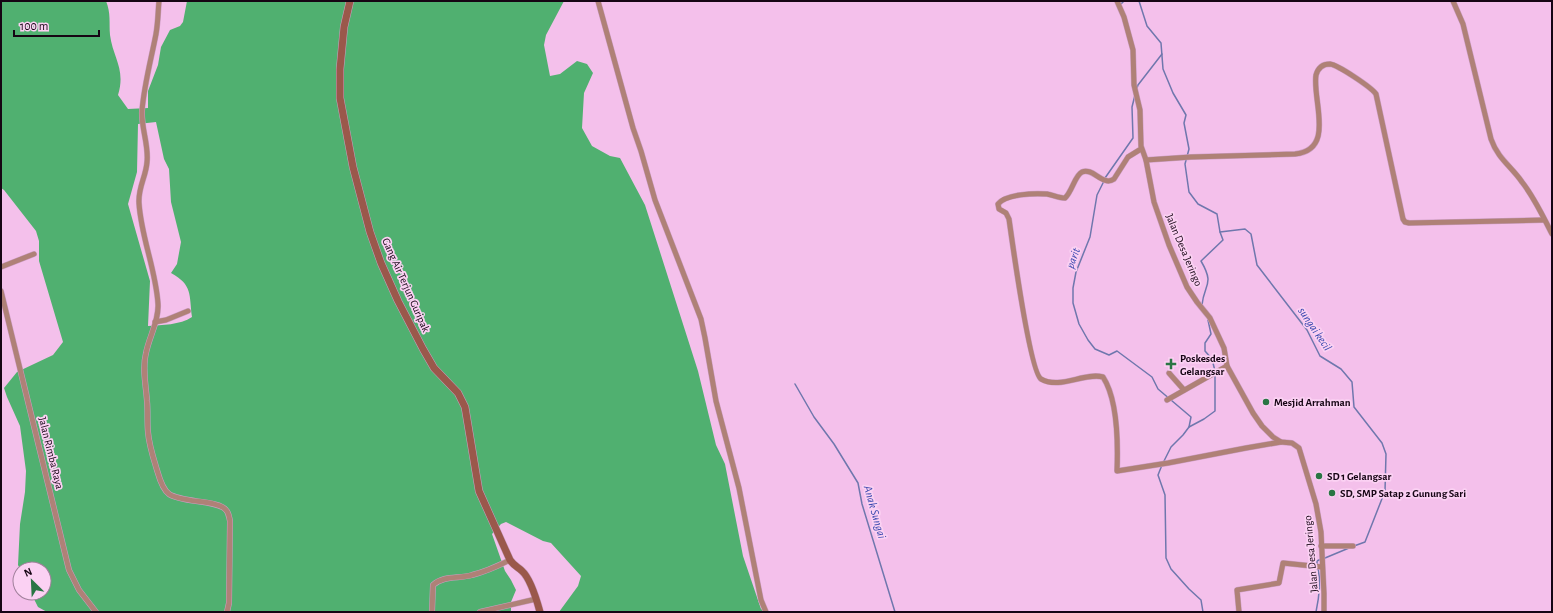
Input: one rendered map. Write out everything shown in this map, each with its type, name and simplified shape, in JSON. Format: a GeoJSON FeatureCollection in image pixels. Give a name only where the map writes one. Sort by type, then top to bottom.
{"type":"FeatureCollection","features":[{"type":"Feature","properties":{"kind":"street"},"geometry":{"type":"LineString","coordinates":[[160,1],[142,108],[148,162],[140,186],[139,196],[141,219],[155,278],[158,304],[145,365],[149,444],[157,470],[165,489],[169,494],[186,500],[224,507],[228,512],[230,521],[229,603],[227,612]]}},
{"type":"Feature","properties":{"kind":"street","name":"Gang Air Terjun Guripak"},"geometry":{"type":"LineString","coordinates":[[350,1],[344,27],[340,68],[340,98],[353,167],[370,232],[398,301],[423,349],[434,368],[458,393],[465,407],[479,491],[510,560]]}},
{"type":"Feature","properties":{"kind":"street"},"geometry":{"type":"LineString","coordinates":[[598,1],[633,128],[642,151],[655,200],[701,319],[716,401],[739,488],[761,600],[766,612]]}},
{"type":"Feature","properties":{"kind":"street","name":"Jalan Desa Jeringo"},"geometry":{"type":"LineString","coordinates":[[1117,1],[1124,17],[1133,50],[1134,85],[1140,110],[1141,149],[1146,160],[1154,202],[1187,287],[1210,318],[1224,348],[1227,366],[1259,422],[1268,433],[1281,442],[1292,443],[1299,448],[1316,504],[1321,532],[1320,566],[1324,594],[1324,612]]}},
{"type":"Feature","properties":{"kind":"street"},"geometry":{"type":"LineString","coordinates":[[1453,1],[1463,24],[1493,144],[1501,158],[1522,181],[1552,234]]}},
{"type":"Feature","properties":{"kind":"street"},"geometry":{"type":"LineString","coordinates":[[1146,160],[1182,157],[1294,154],[1306,151],[1315,143],[1320,132],[1316,75],[1321,67],[1332,64],[1368,86],[1376,94],[1403,219],[1405,222],[1544,220]]}},
{"type":"Feature","properties":{"kind":"street"},"geometry":{"type":"LineString","coordinates":[[1141,149],[1128,157],[1114,179],[1111,181],[1105,180],[1088,171],[1084,171],[1079,174],[1066,197],[1027,194],[1007,199],[998,204],[999,209],[1006,213],[1009,219],[1030,351],[1037,375],[1040,379],[1051,382],[1102,376],[1104,378],[1114,408],[1118,450],[1117,471],[1281,442]]}},
{"type":"Feature","properties":{"kind":"street"},"geometry":{"type":"LineString","coordinates":[[1,267],[34,254]]}},
{"type":"Feature","properties":{"kind":"street","name":"Jalan Rimba Raya"},"geometry":{"type":"LineString","coordinates":[[1,291],[67,562],[75,584],[96,612]]}},
{"type":"Feature","properties":{"kind":"street"},"geometry":{"type":"LineString","coordinates":[[155,322],[166,320],[188,311]]}},
{"type":"Feature","properties":{"kind":"street"},"geometry":{"type":"LineString","coordinates":[[1167,400],[1227,366]]}},
{"type":"Feature","properties":{"kind":"street"},"geometry":{"type":"LineString","coordinates":[[1170,372],[1184,390]]}},
{"type":"Feature","properties":{"kind":"street"},"geometry":{"type":"LineString","coordinates":[[1321,546],[1353,546]]}},
{"type":"Feature","properties":{"kind":"street"},"geometry":{"type":"LineString","coordinates":[[432,612],[433,585],[437,582],[448,578],[471,576],[510,560],[522,570],[527,578],[540,612]]}},
{"type":"Feature","properties":{"kind":"street"},"geometry":{"type":"LineString","coordinates":[[1239,612],[1237,590],[1279,583],[1284,563],[1320,566]]}},
{"type":"Feature","properties":{"kind":"street"},"geometry":{"type":"LineString","coordinates":[[480,612],[536,599]]}},
{"type":"Feature","properties":{"kind":"green space"},"geometry":{"type":"Polygon","coordinates":[[[1,1],[106,1],[108,5],[110,35],[121,78],[118,95],[128,109],[148,108],[148,91],[158,65],[161,47],[170,30],[180,26],[183,22],[187,1],[564,1],[546,35],[544,45],[550,76],[560,74],[577,61],[587,64],[593,73],[584,93],[582,128],[592,146],[610,156],[620,158],[645,205],[698,371],[716,445],[725,464],[743,556],[761,609],[766,612],[559,612],[578,586],[581,576],[551,543],[543,541],[506,522],[501,524],[492,534],[505,571],[516,590],[511,602],[511,612],[47,612],[38,607],[35,601],[52,601],[52,561],[18,561],[20,524],[25,492],[26,471],[20,426],[4,388],[17,372],[53,355],[63,342],[39,261],[39,241],[36,231],[1,188],[1,1]],[[156,122],[138,124],[137,172],[128,204],[150,281],[148,326],[182,322],[192,317],[190,297],[187,286],[178,277],[171,273],[177,264],[181,242],[171,202],[169,169],[164,159],[156,122]]]}},
{"type":"Feature","properties":{"kind":"waterway"},"geometry":{"type":"LineString","coordinates":[[1120,5],[1124,1]]}},
{"type":"Feature","properties":{"kind":"waterway"},"geometry":{"type":"LineString","coordinates":[[1139,1],[1147,26],[1161,43],[1163,69],[1173,93],[1186,115],[1184,123],[1189,149],[1185,164],[1189,192],[1198,204],[1217,214],[1223,240],[1201,261],[1208,280],[1202,305]]}},
{"type":"Feature","properties":{"kind":"waterway","name":"parit"},"geometry":{"type":"LineString","coordinates":[[1137,88],[1162,54]]}},
{"type":"Feature","properties":{"kind":"waterway","name":"parit"},"geometry":{"type":"LineString","coordinates":[[1105,178],[1133,138],[1132,107],[1135,95]]}},
{"type":"Feature","properties":{"kind":"waterway","name":"parit"},"geometry":{"type":"LineString","coordinates":[[1104,181],[1097,195],[1090,237],[1076,272],[1073,288],[1073,303],[1079,324],[1095,349],[1109,355],[1117,351],[1152,377],[1158,389],[1191,417],[1189,427]]}},
{"type":"Feature","properties":{"kind":"waterway","name":"sungai kecil"},"geometry":{"type":"LineString","coordinates":[[1220,232],[1245,229],[1251,234],[1257,265],[1307,330],[1320,356],[1341,369],[1352,382],[1354,407],[1382,443],[1386,454],[1385,491],[1365,542],[1354,546]]}},
{"type":"Feature","properties":{"kind":"waterway"},"geometry":{"type":"LineString","coordinates":[[1208,320],[1211,334],[1205,343],[1205,351],[1212,359],[1215,371]]}},
{"type":"Feature","properties":{"kind":"waterway"},"geometry":{"type":"LineString","coordinates":[[1164,461],[1171,447],[1189,427],[1215,411],[1215,374]]}},
{"type":"Feature","properties":{"kind":"waterway","name":"Anak Sungai"},"geometry":{"type":"LineString","coordinates":[[795,384],[814,417],[834,444],[858,483],[862,504],[895,612]]}},
{"type":"Feature","properties":{"kind":"waterway"},"geometry":{"type":"LineString","coordinates":[[1162,465],[1158,475],[1165,495],[1166,558],[1171,569],[1201,600],[1203,612]]}},
{"type":"Feature","properties":{"kind":"waterway","name":"sungai kecil"},"geometry":{"type":"LineString","coordinates":[[1325,558],[1349,548]]}},
{"type":"Feature","properties":{"kind":"waterway","name":"sungai kecil"},"geometry":{"type":"LineString","coordinates":[[1317,564],[1317,561],[1321,559]]}},
{"type":"Feature","properties":{"kind":"waterway","name":"sungai kecil"},"geometry":{"type":"LineString","coordinates":[[1316,612],[1319,590],[1318,568]]}},
{"type":"Feature","properties":{"kind":"place","name":"Poskesdes Gelangsar"},"geometry":{"type":"Point","coordinates":[1171,364]}},
{"type":"Feature","properties":{"kind":"place","name":"Mesjid Arrahman"},"geometry":{"type":"Point","coordinates":[1266,402]}},
{"type":"Feature","properties":{"kind":"place","name":"SD 1 Gelangsar"},"geometry":{"type":"Point","coordinates":[1319,476]}},
{"type":"Feature","properties":{"kind":"place","name":"SD, SMP Satap 2 Gunung Sari"},"geometry":{"type":"Point","coordinates":[1332,493]}}]}
